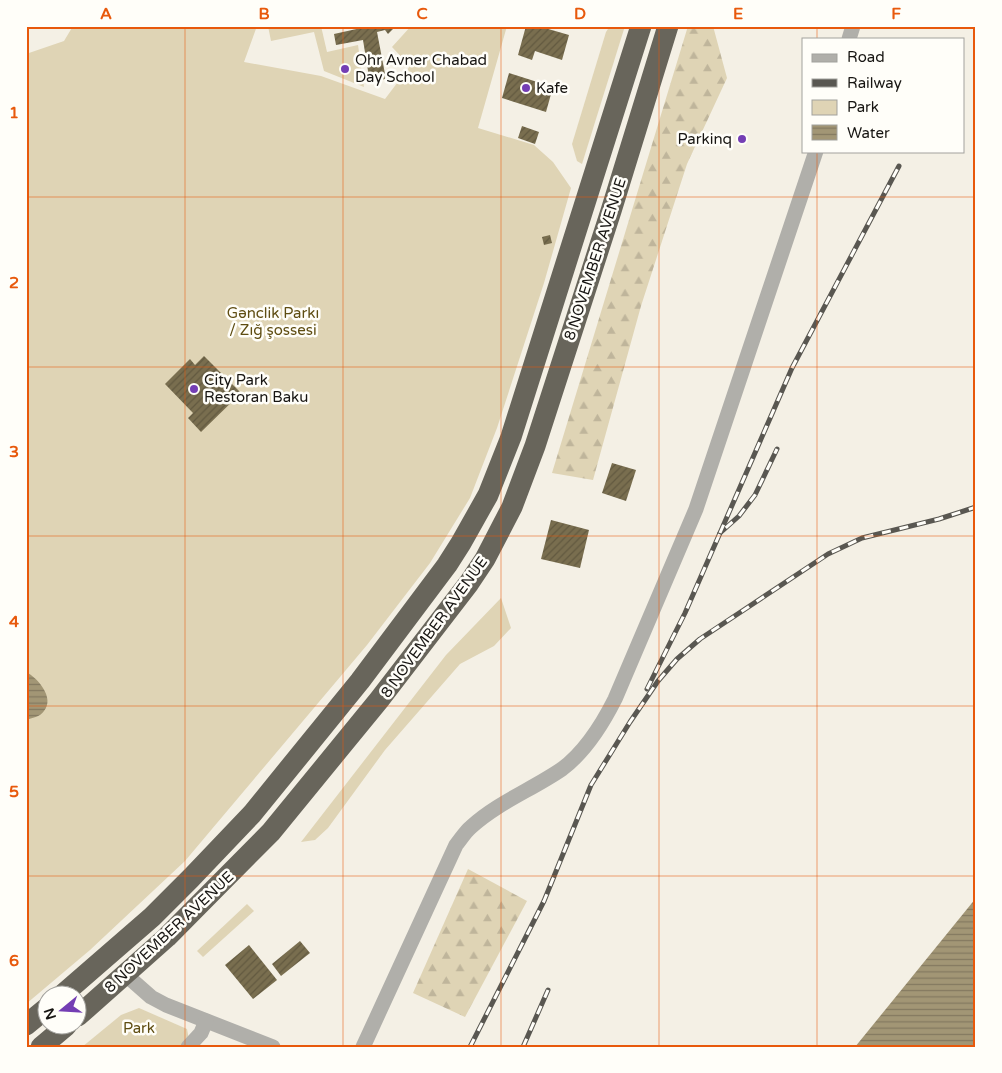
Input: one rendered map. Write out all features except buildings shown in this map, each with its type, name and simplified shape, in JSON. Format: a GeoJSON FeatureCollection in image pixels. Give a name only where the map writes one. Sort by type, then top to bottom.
{"type":"FeatureCollection","features":[{"type":"Feature","properties":{"kind":"highway","name":"8 NOVEMBER AVENUE"},"geometry":{"type":"LineString","coordinates":[[73,986],[152,917],[252,814],[360,681],[447,565],[461,543],[488,495],[506,452],[641,26]]}},
{"type":"Feature","properties":{"kind":"highway","name":"8 NOVEMBER AVENUE"},"geometry":{"type":"LineString","coordinates":[[88,1007],[126,975],[207,898],[271,832],[380,700],[469,583],[485,559],[512,507],[535,446],[611,211],[668,26]]}},
{"type":"Feature","properties":{"kind":"highway"},"geometry":{"type":"LineString","coordinates":[[26,1025],[38,1015]]}},
{"type":"Feature","properties":{"kind":"highway"},"geometry":{"type":"LineString","coordinates":[[41,1047],[54,1036]]}},
{"type":"Feature","properties":{"kind":"street"},"geometry":{"type":"LineString","coordinates":[[849,38],[853,26]]}},
{"type":"Feature","properties":{"kind":"street"},"geometry":{"type":"LineString","coordinates":[[363,1047],[456,845],[470,828],[488,814],[563,768],[579,753],[604,721],[696,509],[816,152]]}},
{"type":"Feature","properties":{"kind":"street"},"geometry":{"type":"LineString","coordinates":[[126,975],[152,997],[166,1005],[272,1047]]}},
{"type":"Feature","properties":{"kind":"street"},"geometry":{"type":"LineString","coordinates":[[188,1047],[201,1033],[206,1021]]}},
{"type":"Feature","properties":{"kind":"green space","name":"Gənclik Parkı / Zığ şossesi"},"geometry":{"type":"Polygon","coordinates":[[[73,26],[257,26],[244,62],[321,76],[385,99],[410,66],[392,47],[411,26],[507,26],[478,128],[534,145],[553,162],[571,188],[544,283],[497,428],[470,498],[430,563],[367,645],[185,861],[90,950],[47,986],[38,986],[38,994],[26,1004],[26,54],[64,41],[73,26]]]}},
{"type":"Feature","properties":{"kind":"green space"},"geometry":{"type":"Polygon","coordinates":[[[268,26],[321,26],[327,52],[358,45],[364,87],[324,71],[314,32],[271,41],[268,26]]]}},
{"type":"Feature","properties":{"kind":"green space"},"geometry":{"type":"Polygon","coordinates":[[[610,26],[625,26],[582,164],[577,161],[572,144],[606,32],[610,26]]]}},
{"type":"Feature","properties":{"kind":"green space"},"geometry":{"type":"Polygon","coordinates":[[[688,26],[713,26],[727,78],[687,164],[641,306],[593,480],[552,473],[688,26]]]}},
{"type":"Feature","properties":{"kind":"green space"},"geometry":{"type":"Polygon","coordinates":[[[501,598],[511,628],[494,646],[460,664],[385,750],[328,828],[315,840],[301,842],[446,655],[501,598]]]}},
{"type":"Feature","properties":{"kind":"green space"},"geometry":{"type":"Polygon","coordinates":[[[468,869],[527,901],[465,1017],[413,993],[468,869]]]}},
{"type":"Feature","properties":{"kind":"green space"},"geometry":{"type":"Polygon","coordinates":[[[247,904],[254,911],[203,957],[197,951],[247,904]]]}},
{"type":"Feature","properties":{"kind":"green space","name":"Park"},"geometry":{"type":"Polygon","coordinates":[[[139,1008],[187,1029],[189,1040],[180,1047],[82,1047],[121,1015],[139,1008]]]}},
{"type":"Feature","properties":{"kind":"water"},"geometry":{"type":"Polygon","coordinates":[[[26,672],[44,689],[48,700],[47,706],[42,713],[26,720],[26,672]]]}},
{"type":"Feature","properties":{"kind":"water"},"geometry":{"type":"Polygon","coordinates":[[[976,898],[976,1047],[855,1047],[976,898]]]}},
{"type":"Feature","properties":{"kind":"railway"},"geometry":{"type":"LineString","coordinates":[[720,533],[792,368],[899,166]]}},
{"type":"Feature","properties":{"kind":"railway"},"geometry":{"type":"LineString","coordinates":[[647,689],[685,613],[720,533],[739,516],[755,495],[777,449]]}},
{"type":"Feature","properties":{"kind":"railway"},"geometry":{"type":"LineString","coordinates":[[470,1047],[544,901],[591,785],[630,722],[658,681],[677,659],[700,639],[828,554],[862,538],[939,519],[976,507]]}},
{"type":"Feature","properties":{"kind":"railway"},"geometry":{"type":"LineString","coordinates":[[523,1047],[548,990]]}},
{"type":"Feature","properties":{"kind":"place","name":"Ohr Avner Chabad Day School"},"geometry":{"type":"Point","coordinates":[345,69]}},
{"type":"Feature","properties":{"kind":"place","name":"Kafe"},"geometry":{"type":"Point","coordinates":[526,88]}},
{"type":"Feature","properties":{"kind":"place","name":"Parkinq"},"geometry":{"type":"Point","coordinates":[742,139]}},
{"type":"Feature","properties":{"kind":"place","name":"City Park Restoran Baku"},"geometry":{"type":"Point","coordinates":[194,389]}}]}
